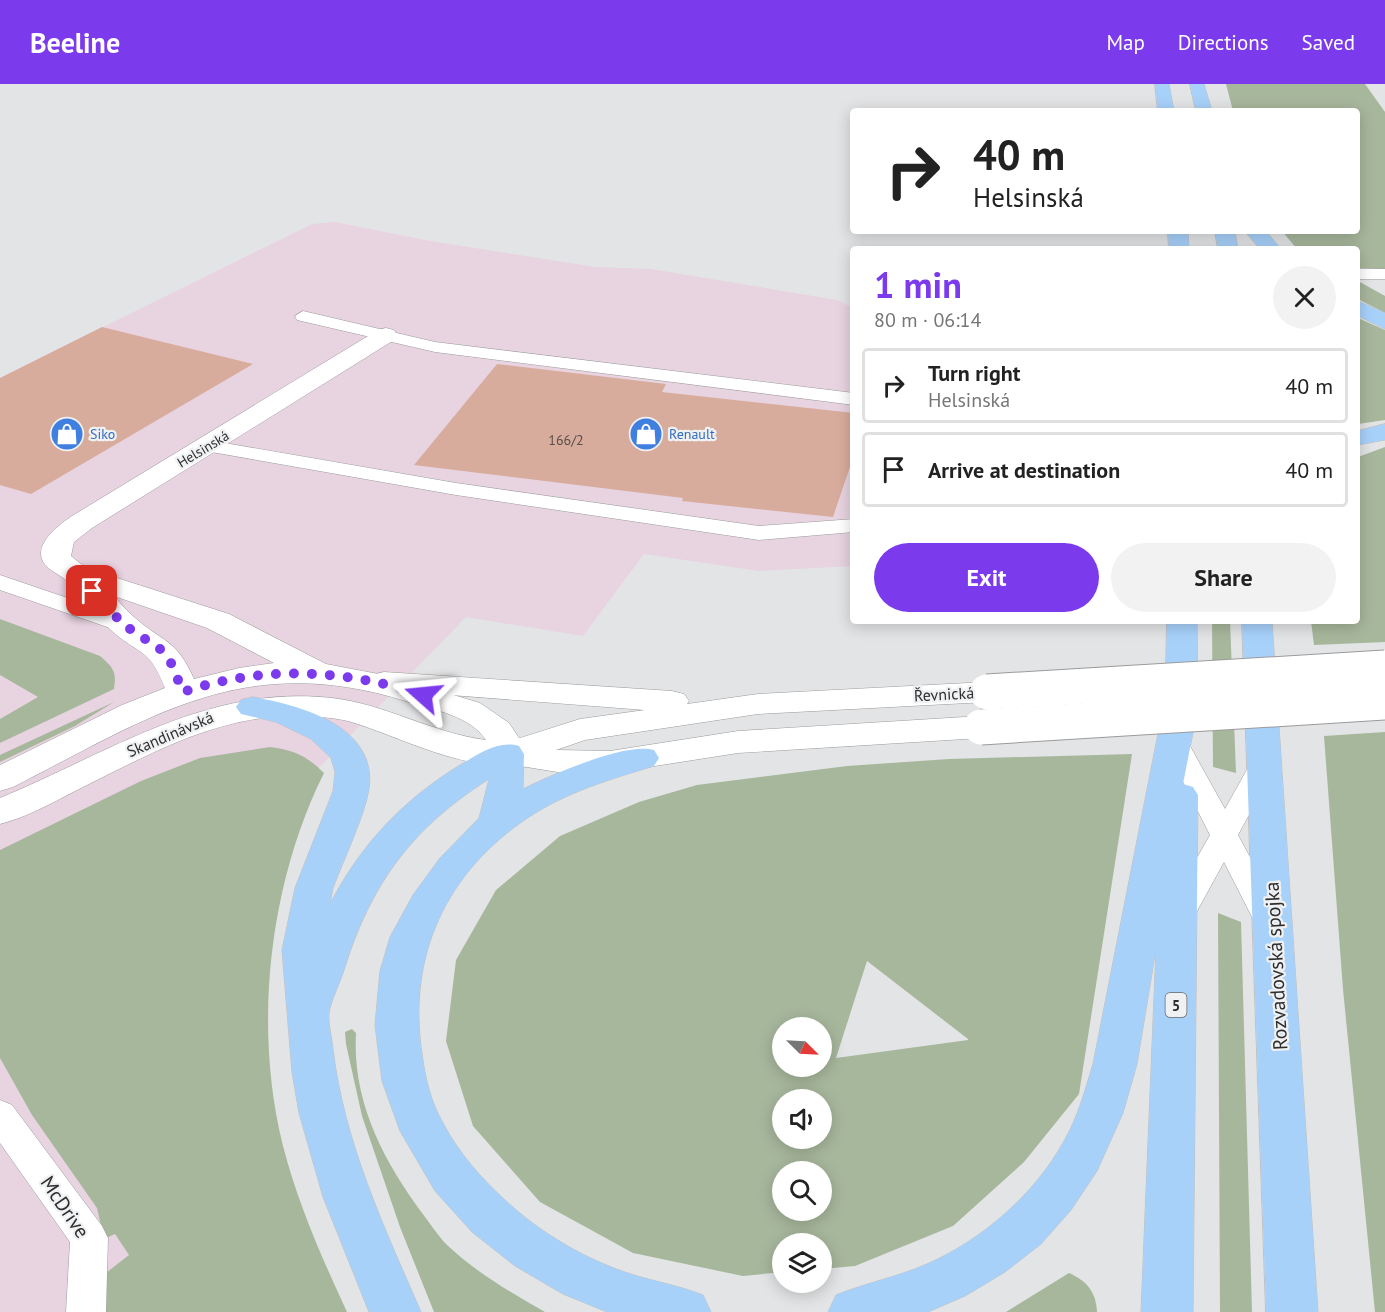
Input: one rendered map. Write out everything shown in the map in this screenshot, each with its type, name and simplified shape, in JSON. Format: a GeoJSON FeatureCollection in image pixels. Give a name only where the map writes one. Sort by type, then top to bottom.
{"type":"FeatureCollection","features":[{"type":"Feature","properties":{"kind":"highway"},"geometry":{"type":"LineString","coordinates":[[1162,84],[1166,108]]}},
{"type":"Feature","properties":{"kind":"highway"},"geometry":{"type":"LineString","coordinates":[[1197,84],[1203,108]]}},
{"type":"Feature","properties":{"kind":"highway"},"geometry":{"type":"LineString","coordinates":[[1258,234],[1268,246]]}},
{"type":"Feature","properties":{"kind":"highway"},"geometry":{"type":"LineString","coordinates":[[1360,308],[1385,322]]}},
{"type":"Feature","properties":{"kind":"highway"},"geometry":{"type":"LineString","coordinates":[[1360,438],[1385,432]]}},
{"type":"Feature","properties":{"kind":"highway","name":"5"},"geometry":{"type":"LineString","coordinates":[[1167,1312],[1178,918],[1182,624]]}},
{"type":"Feature","properties":{"kind":"highway","name":"Rozvadovská spojka"},"geometry":{"type":"LineString","coordinates":[[1257,624],[1266,760],[1292,1312]]}},
{"type":"Feature","properties":{"kind":"highway"},"geometry":{"type":"LineString","coordinates":[[1263,707],[1273,624]]}},
{"type":"Feature","properties":{"kind":"highway"},"geometry":{"type":"LineString","coordinates":[[854,1312],[911,1297],[967,1269],[996,1250],[1043,1210],[1082,1156],[1108,1097],[1181,698]]}},
{"type":"Feature","properties":{"kind":"highway"},"geometry":{"type":"LineString","coordinates":[[253,706],[291,714],[314,725],[337,741],[353,767],[354,779],[351,791],[321,867],[307,917],[302,950],[314,1072],[325,1123],[347,1197],[395,1312]]}},
{"type":"Feature","properties":{"kind":"highway"},"geometry":{"type":"LineString","coordinates":[[309,1012],[342,920],[388,843],[430,800],[457,781],[507,754],[508,783],[504,805],[494,826]]}},
{"type":"Feature","properties":{"kind":"highway"},"geometry":{"type":"LineString","coordinates":[[642,758],[600,770],[542,794],[516,809],[494,826],[447,875],[411,931],[398,972],[396,1041],[400,1068],[414,1114],[436,1156],[477,1206],[539,1256],[618,1293],[658,1307],[685,1312]]}},
{"type":"Feature","properties":{"kind":"street","name":"Helsinská"},"geometry":{"type":"LineString","coordinates":[[183,692],[171,663],[160,649],[124,625],[76,574],[56,559],[58,541],[68,531],[386,335]]}},
{"type":"Feature","properties":{"kind":"street","name":"Helsinská"},"geometry":{"type":"LineString","coordinates":[[76,574],[239,629],[294,661],[338,676]]}},
{"type":"Feature","properties":{"kind":"street","name":"Řevnická"},"geometry":{"type":"LineString","coordinates":[[507,754],[580,730],[758,704],[1385,668]]}},
{"type":"Feature","properties":{"kind":"street","name":"Skandinávská"},"geometry":{"type":"LineString","coordinates":[[0,779],[183,692],[214,683],[276,672],[384,682],[477,714],[499,732],[505,741],[507,754],[433,740],[376,718],[335,708],[297,705],[253,706],[193,722],[0,812]]}},
{"type":"Feature","properties":{"kind":"street"},"geometry":{"type":"LineString","coordinates":[[384,682],[454,685],[603,699],[758,704]]}},
{"type":"Feature","properties":{"kind":"street"},"geometry":{"type":"LineString","coordinates":[[507,754],[570,763],[610,762],[738,742],[1385,702]]}},
{"type":"Feature","properties":{"kind":"lane"},"geometry":{"type":"LineString","coordinates":[[1371,274],[1384,291]]}},
{"type":"Feature","properties":{"kind":"lane"},"geometry":{"type":"LineString","coordinates":[[303,316],[435,347],[850,399]]}},
{"type":"Feature","properties":{"kind":"lane"},"geometry":{"type":"LineString","coordinates":[[207,446],[445,487],[759,533],[850,525]]}},
{"type":"Feature","properties":{"kind":"lane"},"geometry":{"type":"LineString","coordinates":[[0,582],[124,625]]}},
{"type":"Feature","properties":{"kind":"lane","name":"5"},"geometry":{"type":"LineString","coordinates":[[1181,752],[1274,930]]}},
{"type":"Feature","properties":{"kind":"lane","name":"5"},"geometry":{"type":"LineString","coordinates":[[1178,918],[1266,760]]}},
{"type":"Feature","properties":{"kind":"lane","name":"McDrive"},"geometry":{"type":"LineString","coordinates":[[0,1115],[89,1238],[86,1312]]}},
{"type":"Feature","properties":{"kind":"shaded area"},"geometry":{"type":"Polygon","coordinates":[[[335,222],[430,241],[595,267],[651,269],[837,300],[850,306],[850,566],[759,571],[644,554],[583,636],[466,617],[308,779],[243,1006],[259,1312],[0,1312],[0,378],[312,224],[335,222]]]}},
{"type":"Feature","properties":{"kind":"green space"},"geometry":{"type":"Polygon","coordinates":[[[1226,84],[1365,84],[1385,112],[1385,269],[1360,268],[1360,246],[1294,246],[1284,234],[1360,234],[1360,108],[1232,108],[1226,84]]]}},
{"type":"Feature","properties":{"kind":"green space"},"geometry":{"type":"Polygon","coordinates":[[[1360,282],[1385,296],[1385,313],[1360,300],[1360,282]]]}},
{"type":"Feature","properties":{"kind":"green space"},"geometry":{"type":"Polygon","coordinates":[[[1360,319],[1385,330],[1385,420],[1360,424],[1360,319]]]}},
{"type":"Feature","properties":{"kind":"green space"},"geometry":{"type":"Polygon","coordinates":[[[1385,447],[1385,642],[1314,645],[1311,624],[1360,624],[1360,456],[1385,447]]]}},
{"type":"Feature","properties":{"kind":"green space"},"geometry":{"type":"Polygon","coordinates":[[[0,619],[100,656],[113,670],[114,689],[0,743],[0,719],[38,697],[0,675],[0,619]]]}},
{"type":"Feature","properties":{"kind":"green space"},"geometry":{"type":"Polygon","coordinates":[[[1212,624],[1230,624],[1236,773],[1213,767],[1212,624]]]}},
{"type":"Feature","properties":{"kind":"green space"},"geometry":{"type":"Polygon","coordinates":[[[114,702],[75,726],[0,762],[0,755],[114,702]]]}},
{"type":"Feature","properties":{"kind":"green space"},"geometry":{"type":"Polygon","coordinates":[[[1385,732],[1385,1312],[1375,1312],[1343,989],[1324,736],[1385,732]]]}},
{"type":"Feature","properties":{"kind":"green space"},"geometry":{"type":"Polygon","coordinates":[[[270,747],[300,755],[324,773],[305,816],[290,861],[279,908],[268,1005],[269,1053],[274,1100],[289,1168],[311,1230],[347,1312],[96,1312],[106,1273],[129,1255],[115,1234],[104,1239],[97,1208],[32,1115],[0,1058],[0,850],[141,781],[200,758],[270,747]]]}},
{"type":"Feature","properties":{"kind":"green space"},"geometry":{"type":"Polygon","coordinates":[[[1132,754],[1079,1094],[1024,1162],[953,1226],[855,1266],[832,1268],[832,1233],[772,1233],[772,1273],[743,1276],[633,1253],[540,1202],[473,1126],[446,1041],[456,960],[496,890],[560,836],[639,802],[697,785],[847,766],[949,759],[1132,754]],[[867,961],[836,1058],[968,1040],[968,1039],[867,961]]]}},
{"type":"Feature","properties":{"kind":"green space"},"geometry":{"type":"Polygon","coordinates":[[[1218,913],[1241,922],[1252,1312],[1220,1312],[1218,913]]]}},
{"type":"Feature","properties":{"kind":"green space"},"geometry":{"type":"Polygon","coordinates":[[[352,1029],[356,1033],[356,1058],[365,1106],[383,1151],[408,1193],[440,1238],[458,1255],[494,1282],[545,1312],[434,1312],[400,1227],[362,1116],[346,1044],[345,1032],[352,1029]]]}},
{"type":"Feature","properties":{"kind":"green space"},"geometry":{"type":"Polygon","coordinates":[[[1069,1273],[1089,1288],[1095,1299],[1097,1312],[1006,1312],[1069,1273]]]}},
{"type":"Feature","properties":{"kind":"building","name":"Siko"},"geometry":{"type":"Polygon","coordinates":[[[102,327],[253,364],[31,494],[0,485],[0,378],[102,327]]]}},
{"type":"Feature","properties":{"kind":"building","name":"Renault"},"geometry":{"type":"Polygon","coordinates":[[[497,364],[666,384],[662,392],[850,413],[850,467],[833,517],[682,501],[683,498],[414,465],[497,364]]]}},
{"type":"Feature","properties":{"kind":"place","name":"Siko"},"geometry":{"type":"Point","coordinates":[67,434]}},
{"type":"Feature","properties":{"kind":"place","name":"Renault"},"geometry":{"type":"Point","coordinates":[646,434]}},
{"type":"Feature","properties":{"kind":"route"},"geometry":{"type":"LineString","coordinates":[[92,591],[124,625],[144,636],[160,649],[171,663],[183,692],[245,676],[276,672],[384,682],[423,695]]}}]}
